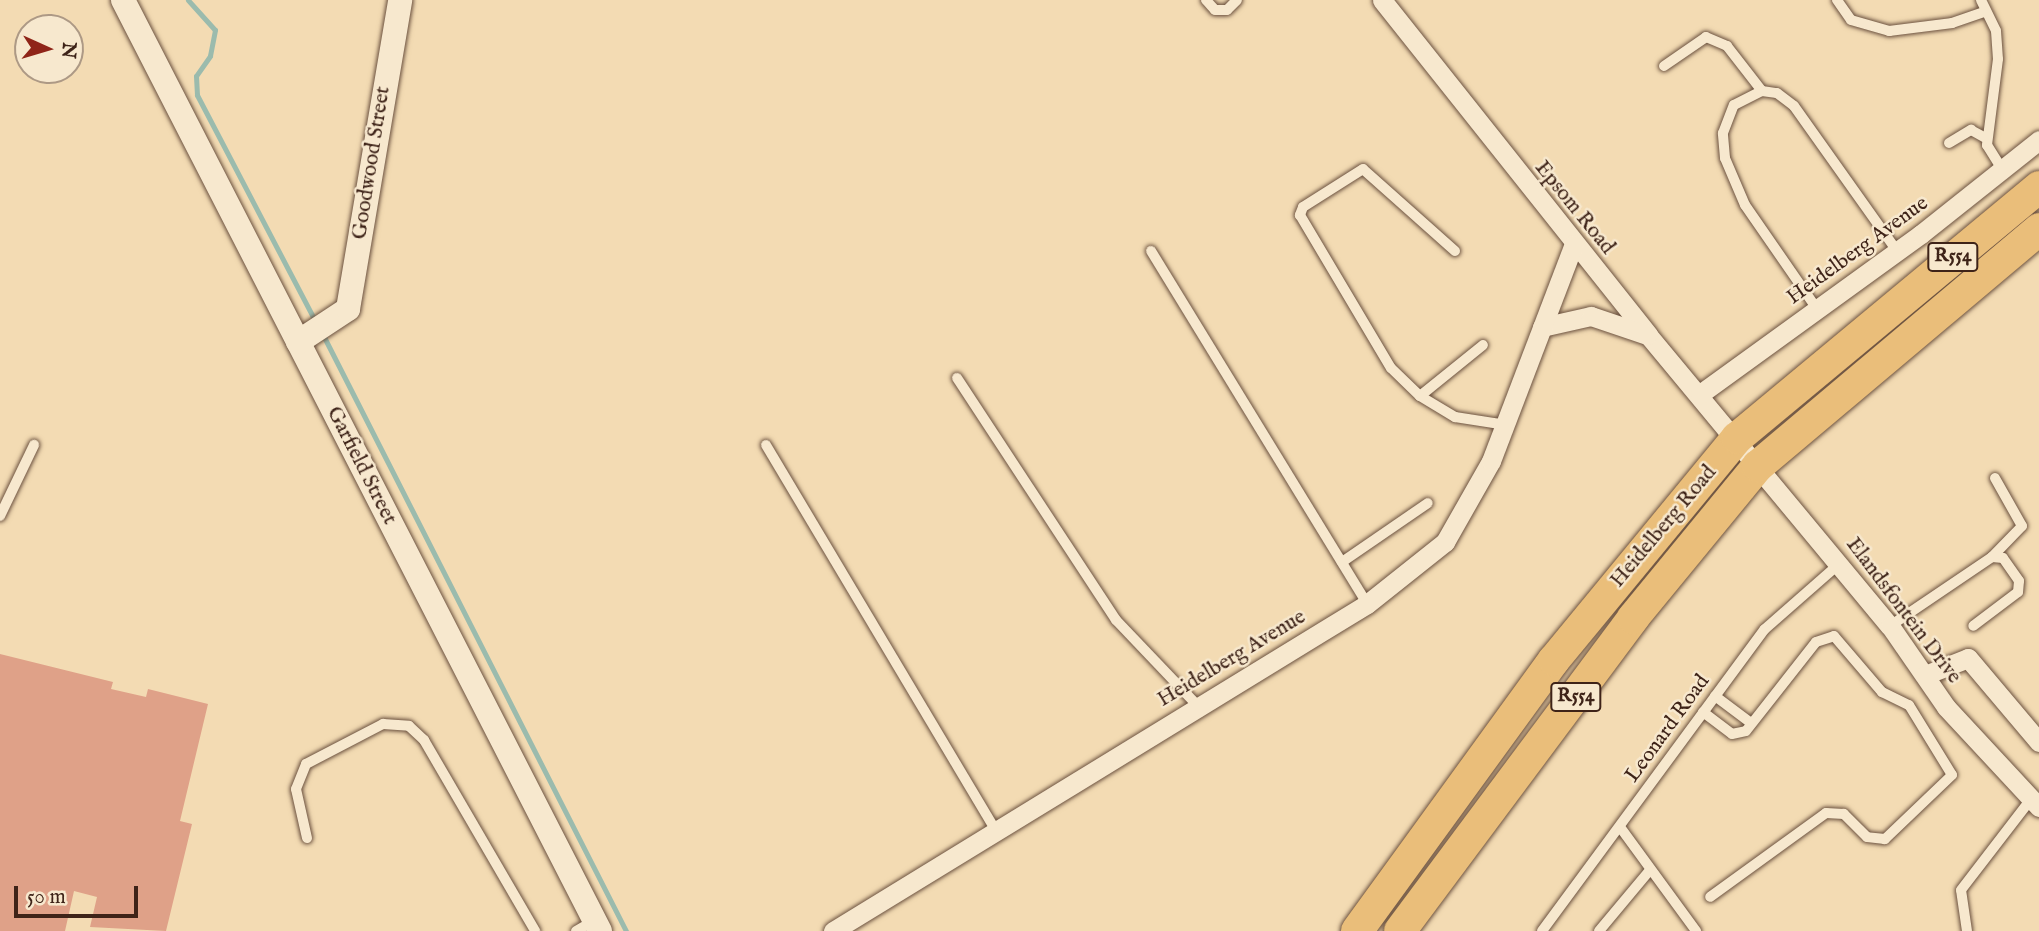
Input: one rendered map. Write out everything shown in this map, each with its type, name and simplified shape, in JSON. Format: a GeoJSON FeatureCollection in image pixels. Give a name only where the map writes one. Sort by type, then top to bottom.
{"type":"FeatureCollection","features":[{"type":"Feature","properties":{"kind":"main road","name":"Heidelberg Road"},"geometry":{"type":"LineString","coordinates":[[1357,931],[1554,660],[1737,438],[2039,187]]}},
{"type":"Feature","properties":{"kind":"main road","name":"Heidelberg Road"},"geometry":{"type":"LineString","coordinates":[[1399,931],[1633,618],[1758,466],[2039,229]]}},
{"type":"Feature","properties":{"kind":"street","name":"Garfield Street"},"geometry":{"type":"LineString","coordinates":[[123,0],[298,342],[590,927]]}},
{"type":"Feature","properties":{"kind":"street","name":"Goodwood Street"},"geometry":{"type":"LineString","coordinates":[[298,342],[336,321],[348,309],[400,0]]}},
{"type":"Feature","properties":{"kind":"street","name":"Epsom Road"},"geometry":{"type":"LineString","coordinates":[[1382,0],[1574,244],[1737,438]]}},
{"type":"Feature","properties":{"kind":"street","name":"Heidelberg Avenue"},"geometry":{"type":"LineString","coordinates":[[1700,394],[1897,251],[2039,140]]}},
{"type":"Feature","properties":{"kind":"street","name":"Heidelberg Avenue"},"geometry":{"type":"LineString","coordinates":[[833,931],[1367,604],[1445,542],[1463,517],[1506,425],[1574,244]]}},
{"type":"Feature","properties":{"kind":"street"},"geometry":{"type":"LineString","coordinates":[[1542,327],[1591,316],[1648,335]]}},
{"type":"Feature","properties":{"kind":"street","name":"Elandsfontein Drive"},"geometry":{"type":"LineString","coordinates":[[1737,438],[1890,626],[1946,707],[2035,803]]}},
{"type":"Feature","properties":{"kind":"street"},"geometry":{"type":"LineString","coordinates":[[1924,675],[1968,658],[2039,743]]}},
{"type":"Feature","properties":{"kind":"lane"},"geometry":{"type":"LineString","coordinates":[[1206,0],[1215,10],[1227,10],[1237,0]]}},
{"type":"Feature","properties":{"kind":"lane"},"geometry":{"type":"LineString","coordinates":[[1838,0],[1850,20],[1889,31],[1952,23],[1986,10]]}},
{"type":"Feature","properties":{"kind":"lane"},"geometry":{"type":"LineString","coordinates":[[1981,0],[1996,31],[1998,59],[1987,139]]}},
{"type":"Feature","properties":{"kind":"lane"},"geometry":{"type":"LineString","coordinates":[[1664,66],[1706,37],[1727,46],[1762,91]]}},
{"type":"Feature","properties":{"kind":"lane"},"geometry":{"type":"LineString","coordinates":[[1817,309],[1745,205],[1725,159],[1723,133],[1734,105],[1762,91],[1777,93],[1807,120],[1897,251]]}},
{"type":"Feature","properties":{"kind":"lane"},"geometry":{"type":"LineString","coordinates":[[1949,143],[1971,130],[1987,139],[2002,169]]}},
{"type":"Feature","properties":{"kind":"lane"},"geometry":{"type":"LineString","coordinates":[[1455,251],[1363,169],[1303,207],[1300,215],[1391,368],[1420,396],[1455,416],[1506,425]]}},
{"type":"Feature","properties":{"kind":"lane"},"geometry":{"type":"LineString","coordinates":[[1151,251],[1367,604]]}},
{"type":"Feature","properties":{"kind":"lane"},"geometry":{"type":"LineString","coordinates":[[1420,396],[1483,345]]}},
{"type":"Feature","properties":{"kind":"lane"},"geometry":{"type":"LineString","coordinates":[[957,378],[1116,620],[1198,706]]}},
{"type":"Feature","properties":{"kind":"lane"},"geometry":{"type":"LineString","coordinates":[[0,516],[34,445]]}},
{"type":"Feature","properties":{"kind":"lane"},"geometry":{"type":"LineString","coordinates":[[766,445],[996,831]]}},
{"type":"Feature","properties":{"kind":"lane"},"geometry":{"type":"LineString","coordinates":[[1890,626],[1992,556],[2022,526],[1996,478]]}},
{"type":"Feature","properties":{"kind":"lane"},"geometry":{"type":"LineString","coordinates":[[1342,562],[1428,503]]}},
{"type":"Feature","properties":{"kind":"lane"},"geometry":{"type":"LineString","coordinates":[[1973,626],[2020,587],[2003,558],[1992,556]]}},
{"type":"Feature","properties":{"kind":"lane","name":"Leonard Road"},"geometry":{"type":"LineString","coordinates":[[1547,929],[1765,629],[1840,563]]}},
{"type":"Feature","properties":{"kind":"lane"},"geometry":{"type":"LineString","coordinates":[[1703,712],[1732,734],[1751,723],[1816,642],[1835,636],[1882,692],[1909,705],[1952,775],[1885,839],[1867,837],[1844,814],[1826,813],[1710,897]]}},
{"type":"Feature","properties":{"kind":"lane"},"geometry":{"type":"LineString","coordinates":[[1715,696],[1751,723]]}},
{"type":"Feature","properties":{"kind":"lane"},"geometry":{"type":"LineString","coordinates":[[307,838],[296,789],[306,764],[383,724],[409,726],[424,740],[535,931]]}},
{"type":"Feature","properties":{"kind":"lane"},"geometry":{"type":"LineString","coordinates":[[1967,931],[1961,890],[2035,803]]}},
{"type":"Feature","properties":{"kind":"lane"},"geometry":{"type":"LineString","coordinates":[[1620,827],[1696,931]]}},
{"type":"Feature","properties":{"kind":"lane"},"geometry":{"type":"LineString","coordinates":[[1599,931],[1650,870]]}},
{"type":"Feature","properties":{"kind":"building"},"geometry":{"type":"Polygon","coordinates":[[[0,654],[113,682],[111,689],[146,697],[148,689],[208,704],[180,821],[192,824],[166,931],[90,927],[97,897],[74,891],[65,931],[0,931],[0,654]]]}},
{"type":"Feature","properties":{"kind":"waterway"},"geometry":{"type":"LineString","coordinates":[[188,0],[215,30],[210,56],[196,76],[197,95],[316,323]]}},
{"type":"Feature","properties":{"kind":"waterway"},"geometry":{"type":"LineString","coordinates":[[323,335],[626,931]]}}]}
